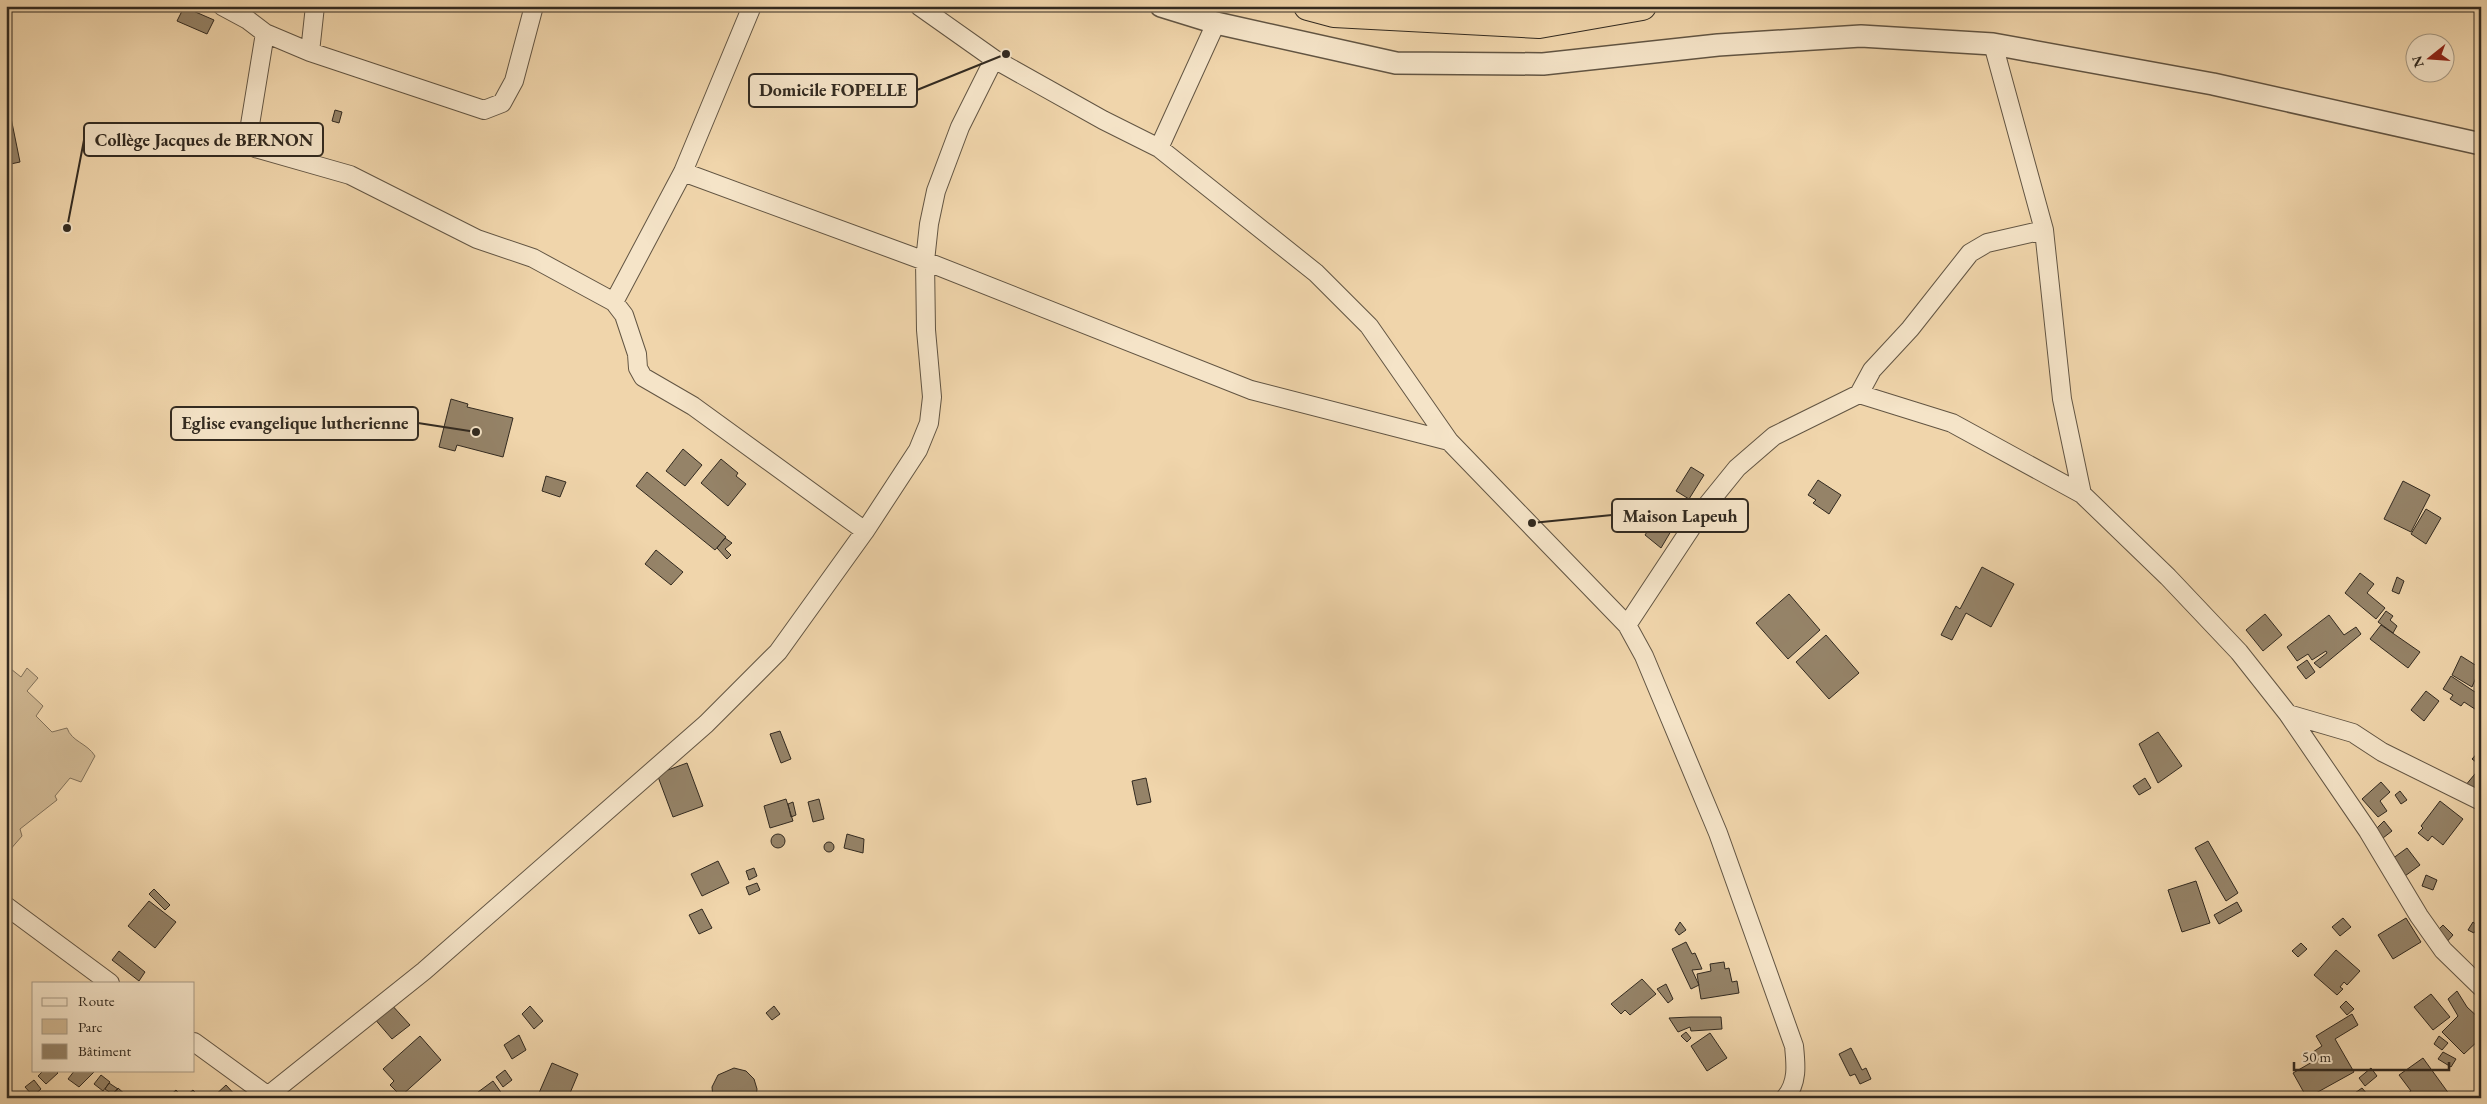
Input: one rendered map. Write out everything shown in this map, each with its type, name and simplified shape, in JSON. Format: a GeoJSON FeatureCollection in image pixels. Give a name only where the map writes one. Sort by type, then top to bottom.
{"type":"FeatureCollection","features":[{"type":"Feature","properties":{"kind":"highway"},"geometry":{"type":"LineString","coordinates":[[1308,6],[1334,13],[1539,24],[1642,6]]}},
{"type":"Feature","properties":{"kind":"street"},"geometry":{"type":"LineString","coordinates":[[222,6],[248,20],[265,33],[310,52],[484,110],[502,103],[514,81],[534,6]]}},
{"type":"Feature","properties":{"kind":"street"},"geometry":{"type":"LineString","coordinates":[[310,52],[315,6]]}},
{"type":"Feature","properties":{"kind":"street"},"geometry":{"type":"LineString","coordinates":[[614,302],[683,172],[752,6]]}},
{"type":"Feature","properties":{"kind":"street"},"geometry":{"type":"LineString","coordinates":[[919,6],[994,59],[1103,120],[1159,148],[1316,273],[1370,326],[1449,441],[1627,625],[1644,656],[1718,833],[1794,1046],[1796,1066],[1792,1089],[1784,1098]]}},
{"type":"Feature","properties":{"kind":"street"},"geometry":{"type":"LineString","coordinates":[[1161,6],[1216,22],[1396,64],[1543,64],[1718,45],[1862,36],[1994,44],[2213,84],[2481,144]]}},
{"type":"Feature","properties":{"kind":"street"},"geometry":{"type":"LineString","coordinates":[[1159,148],[1216,22]]}},
{"type":"Feature","properties":{"kind":"street"},"geometry":{"type":"LineString","coordinates":[[265,33],[248,136],[255,148],[350,176],[477,239],[533,258],[614,302],[624,315],[637,354],[638,368],[643,377],[693,406],[865,531]]}},
{"type":"Feature","properties":{"kind":"street"},"geometry":{"type":"LineString","coordinates":[[1994,44],[2044,230],[2062,399],[2082,494]]}},
{"type":"Feature","properties":{"kind":"street"},"geometry":{"type":"LineString","coordinates":[[195,1043],[268,1097],[424,971],[706,724],[778,652],[865,531],[918,450],[928,423],[932,397],[926,330],[925,262],[929,224],[941,174],[960,127],[994,59]]}},
{"type":"Feature","properties":{"kind":"street"},"geometry":{"type":"LineString","coordinates":[[683,172],[925,262],[1251,390],[1449,441]]}},
{"type":"Feature","properties":{"kind":"street"},"geometry":{"type":"LineString","coordinates":[[1627,625],[1703,510],[1736,468],[1774,436],[1859,394],[1872,370],[1910,329],[1970,253],[1987,243],[2044,230]]}},
{"type":"Feature","properties":{"kind":"street"},"geometry":{"type":"LineString","coordinates":[[1859,394],[1952,423],[2082,494],[2168,577],[2239,652],[2288,714],[2368,831],[2419,916],[2443,950],[2481,987]]}},
{"type":"Feature","properties":{"kind":"street"},"geometry":{"type":"LineString","coordinates":[[2288,714],[2353,733],[2382,752],[2481,800]]}},
{"type":"Feature","properties":{"kind":"street"},"geometry":{"type":"LineString","coordinates":[[6,906],[109,982]]}},
{"type":"Feature","properties":{"kind":"green space"},"geometry":{"type":"Polygon","coordinates":[[[6,665],[21,677],[27,668],[38,678],[27,691],[43,706],[36,716],[52,732],[67,728],[72,736],[95,756],[81,782],[70,778],[55,796],[57,800],[20,829],[22,836],[9,851],[6,851],[6,665]]]}},
{"type":"Feature","properties":{"kind":"building"},"geometry":{"type":"Polygon","coordinates":[[[184,7],[214,20],[207,34],[177,21],[184,7]]]}},
{"type":"Feature","properties":{"kind":"building"},"geometry":{"type":"Polygon","coordinates":[[[335,110],[342,112],[339,123],[332,121],[335,110]]]}},
{"type":"Feature","properties":{"kind":"building"},"geometry":{"type":"Polygon","coordinates":[[[6,113],[10,113],[20,162],[6,165],[6,113]]]}},
{"type":"Feature","properties":{"kind":"building"},"geometry":{"type":"Polygon","coordinates":[[[451,399],[468,404],[467,407],[513,418],[503,457],[457,445],[455,451],[439,447],[451,399]]]}},
{"type":"Feature","properties":{"kind":"building"},"geometry":{"type":"Polygon","coordinates":[[[683,449],[702,465],[685,486],[666,471],[683,449]]]}},
{"type":"Feature","properties":{"kind":"building"},"geometry":{"type":"Polygon","coordinates":[[[721,459],[738,473],[736,476],[746,484],[728,506],[701,483],[721,459]]]}},
{"type":"Feature","properties":{"kind":"building"},"geometry":{"type":"Polygon","coordinates":[[[1691,467],[1704,475],[1689,499],[1676,491],[1691,467]]]}},
{"type":"Feature","properties":{"kind":"building"},"geometry":{"type":"Polygon","coordinates":[[[647,472],[726,537],[715,550],[636,486],[647,472]]]}},
{"type":"Feature","properties":{"kind":"building"},"geometry":{"type":"Polygon","coordinates":[[[546,476],[566,482],[560,497],[542,491],[546,476]]]}},
{"type":"Feature","properties":{"kind":"building"},"geometry":{"type":"Polygon","coordinates":[[[1818,480],[1841,495],[1829,514],[1813,503],[1816,500],[1808,495],[1818,480]]]}},
{"type":"Feature","properties":{"kind":"building"},"geometry":{"type":"Polygon","coordinates":[[[2403,481],[2430,495],[2411,532],[2384,519],[2403,481]]]}},
{"type":"Feature","properties":{"kind":"building"},"geometry":{"type":"Polygon","coordinates":[[[2426,509],[2441,518],[2426,544],[2411,534],[2426,509]]]}},
{"type":"Feature","properties":{"kind":"building"},"geometry":{"type":"Polygon","coordinates":[[[1661,510],[1677,521],[1661,548],[1645,535],[1661,510]]]}},
{"type":"Feature","properties":{"kind":"building"},"geometry":{"type":"Polygon","coordinates":[[[725,538],[732,543],[725,549],[731,555],[727,559],[717,548],[725,538]]]}},
{"type":"Feature","properties":{"kind":"building"},"geometry":{"type":"Polygon","coordinates":[[[656,550],[683,572],[671,585],[645,564],[656,550]]]}},
{"type":"Feature","properties":{"kind":"building"},"geometry":{"type":"Polygon","coordinates":[[[1982,567],[2014,584],[1991,627],[1966,613],[1952,640],[1941,635],[1956,606],[1960,609],[1982,567]]]}},
{"type":"Feature","properties":{"kind":"building"},"geometry":{"type":"Polygon","coordinates":[[[2360,573],[2374,584],[2367,593],[2385,608],[2376,619],[2345,593],[2360,573]]]}},
{"type":"Feature","properties":{"kind":"building"},"geometry":{"type":"Polygon","coordinates":[[[2397,577],[2404,581],[2399,594],[2392,591],[2397,577]]]}},
{"type":"Feature","properties":{"kind":"building"},"geometry":{"type":"Polygon","coordinates":[[[1789,594],[1820,630],[1788,659],[1756,623],[1789,594]]]}},
{"type":"Feature","properties":{"kind":"building"},"geometry":{"type":"Polygon","coordinates":[[[2386,611],[2393,616],[2390,620],[2397,626],[2393,633],[2378,622],[2386,611]]]}},
{"type":"Feature","properties":{"kind":"building"},"geometry":{"type":"Polygon","coordinates":[[[2265,614],[2282,635],[2263,651],[2246,630],[2265,614]]]}},
{"type":"Feature","properties":{"kind":"building"},"geometry":{"type":"Polygon","coordinates":[[[2329,615],[2344,635],[2356,627],[2361,634],[2320,668],[2314,663],[2327,653],[2326,651],[2312,660],[2308,654],[2297,661],[2287,647],[2329,615]]]}},
{"type":"Feature","properties":{"kind":"building"},"geometry":{"type":"Polygon","coordinates":[[[2381,625],[2420,652],[2408,668],[2370,639],[2381,625]]]}},
{"type":"Feature","properties":{"kind":"building"},"geometry":{"type":"Polygon","coordinates":[[[1826,635],[1859,673],[1829,699],[1796,662],[1826,635]]]}},
{"type":"Feature","properties":{"kind":"building"},"geometry":{"type":"Polygon","coordinates":[[[2461,656],[2480,668],[2472,687],[2452,675],[2461,656]]]}},
{"type":"Feature","properties":{"kind":"building"},"geometry":{"type":"Polygon","coordinates":[[[2307,660],[2315,672],[2306,679],[2297,667],[2307,660]]]}},
{"type":"Feature","properties":{"kind":"building"},"geometry":{"type":"Polygon","coordinates":[[[2451,676],[2481,696],[2481,713],[2464,702],[2461,706],[2450,699],[2453,695],[2443,689],[2451,676]]]}},
{"type":"Feature","properties":{"kind":"building"},"geometry":{"type":"Polygon","coordinates":[[[2426,691],[2439,701],[2424,721],[2411,710],[2426,691]]]}},
{"type":"Feature","properties":{"kind":"building"},"geometry":{"type":"Polygon","coordinates":[[[780,731],[791,759],[781,763],[770,734],[780,731]]]}},
{"type":"Feature","properties":{"kind":"building"},"geometry":{"type":"Polygon","coordinates":[[[2158,732],[2182,766],[2158,783],[2139,744],[2158,732]]]}},
{"type":"Feature","properties":{"kind":"building"},"geometry":{"type":"Polygon","coordinates":[[[2481,749],[2481,766],[2472,759],[2481,749]]]}},
{"type":"Feature","properties":{"kind":"building"},"geometry":{"type":"Polygon","coordinates":[[[687,763],[703,806],[673,817],[657,774],[687,763]]]}},
{"type":"Feature","properties":{"kind":"building"},"geometry":{"type":"Polygon","coordinates":[[[2479,769],[2481,790],[2475,796],[2465,786],[2479,769]]]}},
{"type":"Feature","properties":{"kind":"building"},"geometry":{"type":"Polygon","coordinates":[[[1146,778],[1151,802],[1137,805],[1132,781],[1146,778]]]}},
{"type":"Feature","properties":{"kind":"building"},"geometry":{"type":"Polygon","coordinates":[[[2145,778],[2151,788],[2139,795],[2133,786],[2145,778]]]}},
{"type":"Feature","properties":{"kind":"building"},"geometry":{"type":"Polygon","coordinates":[[[2381,782],[2390,792],[2380,801],[2387,811],[2378,817],[2362,799],[2381,782]]]}},
{"type":"Feature","properties":{"kind":"building"},"geometry":{"type":"Polygon","coordinates":[[[2400,791],[2407,800],[2401,804],[2395,795],[2400,791]]]}},
{"type":"Feature","properties":{"kind":"building"},"geometry":{"type":"Polygon","coordinates":[[[786,799],[793,821],[770,828],[764,806],[786,799]]]}},
{"type":"Feature","properties":{"kind":"building"},"geometry":{"type":"Polygon","coordinates":[[[819,799],[824,819],[813,822],[808,802],[819,799]]]}},
{"type":"Feature","properties":{"kind":"building"},"geometry":{"type":"Polygon","coordinates":[[[2440,801],[2463,819],[2443,845],[2432,836],[2428,841],[2418,833],[2440,801]]]}},
{"type":"Feature","properties":{"kind":"building"},"geometry":{"type":"Polygon","coordinates":[[[793,802],[796,815],[791,817],[788,804],[793,802]]]}},
{"type":"Feature","properties":{"kind":"building"},"geometry":{"type":"Polygon","coordinates":[[[2384,821],[2392,831],[2383,838],[2375,830],[2384,821]]]}},
{"type":"Feature","properties":{"kind":"building"},"geometry":{"type":"Polygon","coordinates":[[[775,834],[781,834],[785,841],[781,848],[775,848],[771,844],[771,838],[775,834]]]}},
{"type":"Feature","properties":{"kind":"building"},"geometry":{"type":"Polygon","coordinates":[[[847,834],[864,839],[863,853],[844,848],[847,834]]]}},
{"type":"Feature","properties":{"kind":"building"},"geometry":{"type":"Polygon","coordinates":[[[2208,841],[2238,893],[2226,901],[2195,848],[2208,841]]]}},
{"type":"Feature","properties":{"kind":"building"},"geometry":{"type":"Polygon","coordinates":[[[827,842],[831,842],[834,847],[833,851],[827,852],[824,849],[824,845],[827,842]]]}},
{"type":"Feature","properties":{"kind":"building"},"geometry":{"type":"Polygon","coordinates":[[[2407,848],[2420,865],[2405,876],[2392,859],[2407,848]]]}},
{"type":"Feature","properties":{"kind":"building"},"geometry":{"type":"Polygon","coordinates":[[[718,861],[729,883],[702,896],[691,874],[718,861]]]}},
{"type":"Feature","properties":{"kind":"building"},"geometry":{"type":"Polygon","coordinates":[[[754,868],[757,876],[749,880],[746,871],[754,868]]]}},
{"type":"Feature","properties":{"kind":"building"},"geometry":{"type":"Polygon","coordinates":[[[2426,875],[2437,880],[2433,890],[2422,886],[2426,875]]]}},
{"type":"Feature","properties":{"kind":"building"},"geometry":{"type":"Polygon","coordinates":[[[2196,881],[2210,923],[2182,932],[2168,890],[2196,881]]]}},
{"type":"Feature","properties":{"kind":"building"},"geometry":{"type":"Polygon","coordinates":[[[757,883],[760,890],[749,895],[746,887],[757,883]]]}},
{"type":"Feature","properties":{"kind":"building"},"geometry":{"type":"Polygon","coordinates":[[[154,889],[170,905],[165,910],[149,894],[154,889]]]}},
{"type":"Feature","properties":{"kind":"building"},"geometry":{"type":"Polygon","coordinates":[[[149,901],[176,922],[155,948],[128,926],[149,901]]]}},
{"type":"Feature","properties":{"kind":"building"},"geometry":{"type":"Polygon","coordinates":[[[2237,902],[2242,911],[2219,924],[2214,915],[2237,902]]]}},
{"type":"Feature","properties":{"kind":"building"},"geometry":{"type":"Polygon","coordinates":[[[702,909],[712,928],[699,934],[689,915],[702,909]]]}},
{"type":"Feature","properties":{"kind":"building"},"geometry":{"type":"Polygon","coordinates":[[[2343,918],[2351,927],[2340,936],[2332,927],[2343,918]]]}},
{"type":"Feature","properties":{"kind":"building"},"geometry":{"type":"Polygon","coordinates":[[[2406,918],[2421,942],[2393,959],[2378,935],[2406,918]]]}},
{"type":"Feature","properties":{"kind":"building"},"geometry":{"type":"Polygon","coordinates":[[[1680,922],[1686,930],[1679,935],[1675,930],[1680,922]]]}},
{"type":"Feature","properties":{"kind":"building"},"geometry":{"type":"Polygon","coordinates":[[[2473,922],[2478,926],[2474,933],[2468,930],[2473,922]]]}},
{"type":"Feature","properties":{"kind":"building"},"geometry":{"type":"Polygon","coordinates":[[[2443,925],[2453,935],[2445,944],[2435,933],[2443,925]]]}},
{"type":"Feature","properties":{"kind":"building"},"geometry":{"type":"Polygon","coordinates":[[[1686,942],[1692,954],[1695,953],[1702,969],[1692,970],[1699,985],[1691,989],[1672,949],[1686,942]]]}},
{"type":"Feature","properties":{"kind":"building"},"geometry":{"type":"Polygon","coordinates":[[[2301,943],[2307,949],[2298,957],[2292,951],[2301,943]]]}},
{"type":"Feature","properties":{"kind":"building"},"geometry":{"type":"Polygon","coordinates":[[[2336,950],[2360,971],[2347,985],[2344,982],[2340,987],[2343,989],[2337,995],[2314,975],[2336,950]]]}},
{"type":"Feature","properties":{"kind":"building"},"geometry":{"type":"Polygon","coordinates":[[[119,951],[145,972],[139,981],[112,960],[119,951]]]}},
{"type":"Feature","properties":{"kind":"building"},"geometry":{"type":"Polygon","coordinates":[[[1724,962],[1725,969],[1729,968],[1732,982],[1737,981],[1739,993],[1701,999],[1697,974],[1711,971],[1710,964],[1724,962]]]}},
{"type":"Feature","properties":{"kind":"building"},"geometry":{"type":"Polygon","coordinates":[[[1642,979],[1656,994],[1630,1015],[1625,1010],[1621,1014],[1611,1004],[1642,979]]]}},
{"type":"Feature","properties":{"kind":"building"},"geometry":{"type":"Polygon","coordinates":[[[1666,984],[1673,999],[1668,1003],[1657,989],[1666,984]]]}},
{"type":"Feature","properties":{"kind":"building"},"geometry":{"type":"Polygon","coordinates":[[[2457,991],[2467,1007],[2481,1020],[2481,1038],[2464,1054],[2442,1032],[2458,1016],[2448,999],[2457,991]]]}},
{"type":"Feature","properties":{"kind":"building"},"geometry":{"type":"Polygon","coordinates":[[[2431,994],[2450,1017],[2433,1030],[2414,1007],[2431,994]]]}},
{"type":"Feature","properties":{"kind":"building"},"geometry":{"type":"Polygon","coordinates":[[[2346,1001],[2354,1009],[2347,1015],[2340,1007],[2346,1001]]]}},
{"type":"Feature","properties":{"kind":"building"},"geometry":{"type":"Polygon","coordinates":[[[390,1003],[410,1025],[392,1039],[373,1017],[390,1003]]]}},
{"type":"Feature","properties":{"kind":"building"},"geometry":{"type":"Polygon","coordinates":[[[530,1006],[543,1021],[534,1029],[522,1014],[530,1006]]]}},
{"type":"Feature","properties":{"kind":"building"},"geometry":{"type":"Polygon","coordinates":[[[774,1006],[780,1014],[772,1020],[766,1013],[774,1006]]]}},
{"type":"Feature","properties":{"kind":"building"},"geometry":{"type":"Polygon","coordinates":[[[2352,1014],[2358,1025],[2335,1039],[2354,1072],[2307,1098],[2293,1073],[2314,1061],[2310,1054],[2322,1046],[2316,1036],[2352,1014]]]}},
{"type":"Feature","properties":{"kind":"building"},"geometry":{"type":"Polygon","coordinates":[[[1721,1017],[1722,1029],[1691,1031],[1690,1027],[1678,1032],[1669,1018],[1721,1017]]]}},
{"type":"Feature","properties":{"kind":"building"},"geometry":{"type":"Polygon","coordinates":[[[1686,1032],[1691,1038],[1687,1042],[1681,1036],[1686,1032]]]}},
{"type":"Feature","properties":{"kind":"building"},"geometry":{"type":"Polygon","coordinates":[[[1710,1033],[1727,1058],[1707,1071],[1691,1046],[1710,1033]]]}},
{"type":"Feature","properties":{"kind":"building"},"geometry":{"type":"Polygon","coordinates":[[[519,1035],[526,1050],[512,1059],[504,1045],[519,1035]]]}},
{"type":"Feature","properties":{"kind":"building"},"geometry":{"type":"Polygon","coordinates":[[[420,1036],[441,1060],[401,1096],[390,1085],[394,1081],[383,1069],[420,1036]]]}},
{"type":"Feature","properties":{"kind":"building"},"geometry":{"type":"Polygon","coordinates":[[[2439,1036],[2448,1043],[2442,1050],[2434,1044],[2439,1036]]]}},
{"type":"Feature","properties":{"kind":"building"},"geometry":{"type":"Polygon","coordinates":[[[1851,1048],[1862,1070],[1866,1068],[1871,1079],[1860,1084],[1855,1074],[1850,1076],[1839,1054],[1851,1048]]]}},
{"type":"Feature","properties":{"kind":"building"},"geometry":{"type":"Polygon","coordinates":[[[2443,1052],[2456,1059],[2451,1067],[2438,1059],[2443,1052]]]}},
{"type":"Feature","properties":{"kind":"building"},"geometry":{"type":"Polygon","coordinates":[[[2423,1058],[2452,1098],[2407,1098],[2405,1095],[2411,1091],[2399,1075],[2423,1058]]]}},
{"type":"Feature","properties":{"kind":"building"},"geometry":{"type":"Polygon","coordinates":[[[552,1063],[578,1074],[568,1098],[550,1098],[539,1093],[552,1063]]]}},
{"type":"Feature","properties":{"kind":"building"},"geometry":{"type":"Polygon","coordinates":[[[734,1068],[746,1071],[754,1079],[757,1089],[756,1098],[713,1098],[712,1087],[718,1075],[734,1068]]]}},
{"type":"Feature","properties":{"kind":"building"},"geometry":{"type":"Polygon","coordinates":[[[2371,1068],[2377,1076],[2365,1086],[2359,1078],[2371,1068]]]}},
{"type":"Feature","properties":{"kind":"building"},"geometry":{"type":"Polygon","coordinates":[[[505,1070],[512,1080],[503,1087],[496,1077],[505,1070]]]}},
{"type":"Feature","properties":{"kind":"building"},"geometry":{"type":"Polygon","coordinates":[[[42,1072],[58,1073],[46,1084],[38,1076],[42,1072]]]}},
{"type":"Feature","properties":{"kind":"building"},"geometry":{"type":"Polygon","coordinates":[[[73,1072],[94,1072],[79,1087],[68,1079],[73,1072]]]}},
{"type":"Feature","properties":{"kind":"building"},"geometry":{"type":"Polygon","coordinates":[[[101,1075],[110,1082],[103,1091],[94,1084],[101,1075]]]}},
{"type":"Feature","properties":{"kind":"building"},"geometry":{"type":"Polygon","coordinates":[[[34,1080],[41,1089],[33,1096],[25,1087],[34,1080]]]}},
{"type":"Feature","properties":{"kind":"building"},"geometry":{"type":"Polygon","coordinates":[[[493,1081],[505,1098],[470,1098],[493,1081]]]}},
{"type":"Feature","properties":{"kind":"building"},"geometry":{"type":"Polygon","coordinates":[[[109,1083],[118,1089],[112,1094],[105,1089],[109,1083]]]}},
{"type":"Feature","properties":{"kind":"building"},"geometry":{"type":"Polygon","coordinates":[[[226,1085],[238,1098],[212,1098],[226,1085]]]}},
{"type":"Feature","properties":{"kind":"building"},"geometry":{"type":"Polygon","coordinates":[[[118,1088],[127,1096],[109,1098],[118,1088]]]}},
{"type":"Feature","properties":{"kind":"building"},"geometry":{"type":"Polygon","coordinates":[[[2362,1088],[2368,1095],[2364,1098],[2354,1098],[2352,1095],[2362,1088]]]}},
{"type":"Feature","properties":{"kind":"building"},"geometry":{"type":"Polygon","coordinates":[[[176,1090],[183,1098],[167,1098],[176,1090]]]}},
{"type":"Feature","properties":{"kind":"building"},"geometry":{"type":"Polygon","coordinates":[[[193,1090],[201,1098],[183,1098],[193,1090]]]}},
{"type":"Feature","properties":{"kind":"place","name":"Domicile FOPELLE"},"geometry":{"type":"Point","coordinates":[1006,54]}},
{"type":"Feature","properties":{"kind":"place","name":"Collège Jacques de BERNON"},"geometry":{"type":"Point","coordinates":[67,228]}},
{"type":"Feature","properties":{"kind":"place","name":"Eglise evangelique lutherienne"},"geometry":{"type":"Point","coordinates":[476,432]}},
{"type":"Feature","properties":{"kind":"place","name":"Maison Lapeuh"},"geometry":{"type":"Point","coordinates":[1532,523]}}]}
